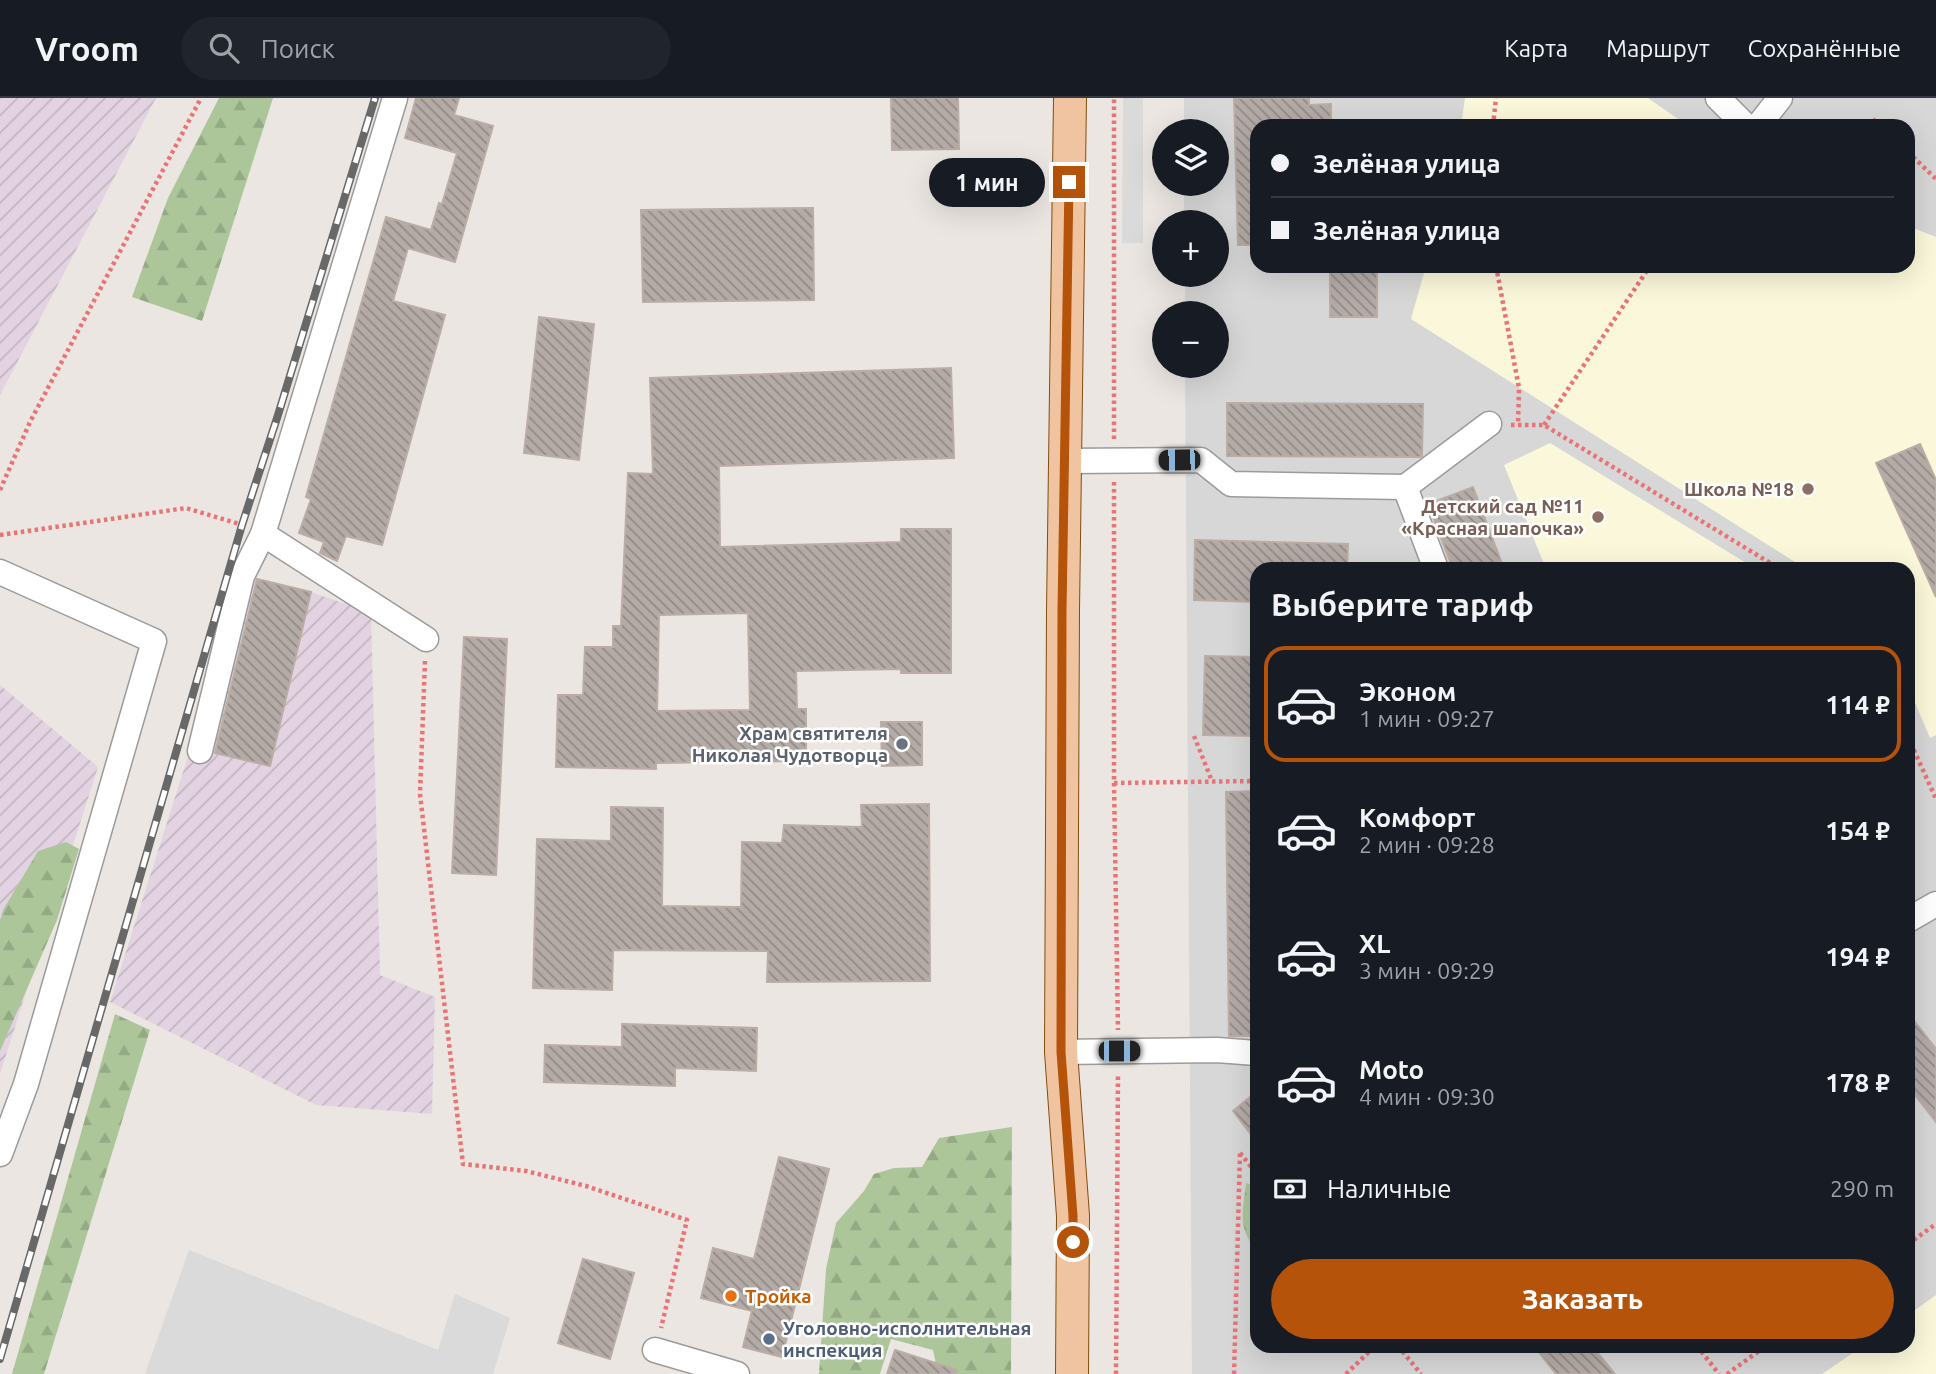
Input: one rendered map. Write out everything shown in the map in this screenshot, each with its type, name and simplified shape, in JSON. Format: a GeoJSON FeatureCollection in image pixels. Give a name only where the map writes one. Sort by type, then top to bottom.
{"type":"FeatureCollection","features":[{"type":"Feature","properties":{"kind":"main road"},"geometry":{"type":"LineString","coordinates":[[1070,98],[1062,611],[1061,1052],[1073,1216],[1072,1374]]}},
{"type":"Feature","properties":{"kind":"lane"},"geometry":{"type":"LineString","coordinates":[[201,751],[242,576],[263,534],[395,98]]}},
{"type":"Feature","properties":{"kind":"lane"},"geometry":{"type":"LineString","coordinates":[[1718,98],[1739,119]]}},
{"type":"Feature","properties":{"kind":"lane"},"geometry":{"type":"LineString","coordinates":[[1764,119],[1780,98]]}},
{"type":"Feature","properties":{"kind":"lane"},"geometry":{"type":"LineString","coordinates":[[1065,461],[1201,460],[1231,484],[1405,487],[1489,424]]}},
{"type":"Feature","properties":{"kind":"lane"},"geometry":{"type":"LineString","coordinates":[[1405,487],[1433,562]]}},
{"type":"Feature","properties":{"kind":"lane"},"geometry":{"type":"LineString","coordinates":[[263,534],[426,639]]}},
{"type":"Feature","properties":{"kind":"lane"},"geometry":{"type":"LineString","coordinates":[[0,572],[154,641],[26,1084],[0,1153]]}},
{"type":"Feature","properties":{"kind":"lane"},"geometry":{"type":"LineString","coordinates":[[0,590],[59,598]]}},
{"type":"Feature","properties":{"kind":"lane"},"geometry":{"type":"LineString","coordinates":[[1915,916],[1936,904]]}},
{"type":"Feature","properties":{"kind":"lane"},"geometry":{"type":"LineString","coordinates":[[1061,1052],[1217,1050],[1250,1053]]}},
{"type":"Feature","properties":{"kind":"lane"},"geometry":{"type":"LineString","coordinates":[[655,1350],[737,1374]]}},
{"type":"Feature","properties":{"kind":"path"},"geometry":{"type":"LineString","coordinates":[[0,490],[30,422],[201,98]]}},
{"type":"Feature","properties":{"kind":"path"},"geometry":{"type":"LineString","coordinates":[[1115,98],[1114,783],[1119,1051],[1116,1374]]}},
{"type":"Feature","properties":{"kind":"path"},"geometry":{"type":"LineString","coordinates":[[1494,119],[1496,98]]}},
{"type":"Feature","properties":{"kind":"path"},"geometry":{"type":"LineString","coordinates":[[1915,158],[1936,178]]}},
{"type":"Feature","properties":{"kind":"path"},"geometry":{"type":"LineString","coordinates":[[1497,273],[1519,388],[1518,425]]}},
{"type":"Feature","properties":{"kind":"path"},"geometry":{"type":"LineString","coordinates":[[1544,425],[1645,273]]}},
{"type":"Feature","properties":{"kind":"path"},"geometry":{"type":"LineString","coordinates":[[1489,424],[1544,425],[1769,562]]}},
{"type":"Feature","properties":{"kind":"path"},"geometry":{"type":"LineString","coordinates":[[0,534],[186,509],[235,523]]}},
{"type":"Feature","properties":{"kind":"path"},"geometry":{"type":"LineString","coordinates":[[426,639],[420,794],[463,1164],[526,1171],[687,1220],[667,1305]]}},
{"type":"Feature","properties":{"kind":"path"},"geometry":{"type":"LineString","coordinates":[[1194,736],[1212,781]]}},
{"type":"Feature","properties":{"kind":"path"},"geometry":{"type":"LineString","coordinates":[[1915,752],[1936,799]]}},
{"type":"Feature","properties":{"kind":"path"},"geometry":{"type":"LineString","coordinates":[[1114,783],[1250,781]]}},
{"type":"Feature","properties":{"kind":"path"},"geometry":{"type":"LineString","coordinates":[[1234,1374],[1240,1153],[1250,1166]]}},
{"type":"Feature","properties":{"kind":"path"},"geometry":{"type":"LineString","coordinates":[[1915,1239],[1936,1224]]}},
{"type":"Feature","properties":{"kind":"path"},"geometry":{"type":"LineString","coordinates":[[1346,1374],[1368,1353]]}},
{"type":"Feature","properties":{"kind":"path"},"geometry":{"type":"LineString","coordinates":[[1404,1353],[1421,1374]]}},
{"type":"Feature","properties":{"kind":"path"},"geometry":{"type":"LineString","coordinates":[[1702,1353],[1719,1374]]}},
{"type":"Feature","properties":{"kind":"path"},"geometry":{"type":"LineString","coordinates":[[1727,1374],[1756,1353]]}},
{"type":"Feature","properties":{"kind":"path"},"geometry":{"type":"LineString","coordinates":[[1738,1366],[1740,1374]]}},
{"type":"Feature","properties":{"kind":"shaded area"},"geometry":{"type":"Polygon","coordinates":[[[0,98],[156,98],[0,395],[0,98]]]}},
{"type":"Feature","properties":{"kind":"shaded area"},"geometry":{"type":"Polygon","coordinates":[[[1123,98],[1143,98],[1143,243],[1122,243],[1123,98]]]}},
{"type":"Feature","properties":{"kind":"shaded area"},"geometry":{"type":"Polygon","coordinates":[[[1184,98],[1936,98],[1936,1374],[1192,1374],[1185,378],[1229,378],[1229,301],[1185,301],[1185,287],[1229,287],[1229,210],[1184,210],[1184,196],[1229,196],[1229,119],[1184,119],[1184,98]]]}},
{"type":"Feature","properties":{"kind":"shaded area"},"geometry":{"type":"Polygon","coordinates":[[[1465,98],[1648,98],[1678,119],[1462,119],[1465,98]]]}},
{"type":"Feature","properties":{"kind":"shaded area","name":"Школа №18"},"geometry":{"type":"Polygon","coordinates":[[[1915,229],[1936,237],[1936,735],[1930,738],[1915,703],[1915,562],[1795,562],[1411,319],[1424,273],[1915,273],[1915,229]]]}},
{"type":"Feature","properties":{"kind":"shaded area","name":"Детский сад №11 «Красная шапочка»"},"geometry":{"type":"Polygon","coordinates":[[[1550,443],[1745,562],[1543,562],[1504,465],[1550,443]]]}},
{"type":"Feature","properties":{"kind":"shaded area"},"geometry":{"type":"Polygon","coordinates":[[[254,579],[311,592],[371,613],[380,975],[435,997],[432,1114],[316,1105],[110,1002],[190,750],[213,752],[254,579]]]}},
{"type":"Feature","properties":{"kind":"shaded area"},"geometry":{"type":"Polygon","coordinates":[[[0,685],[98,767],[0,1074],[0,685]]]}},
{"type":"Feature","properties":{"kind":"shaded area"},"geometry":{"type":"Polygon","coordinates":[[[189,1250],[438,1350],[455,1294],[510,1318],[493,1374],[145,1374],[189,1250]]]}},
{"type":"Feature","properties":{"kind":"shaded area"},"geometry":{"type":"Polygon","coordinates":[[[1936,1295],[1936,1374],[1822,1374],[1853,1353],[1915,1353],[1915,1310],[1936,1295]]]}},
{"type":"Feature","properties":{"kind":"green space"},"geometry":{"type":"Polygon","coordinates":[[[219,98],[273,98],[202,321],[132,297],[168,198],[219,98]]]}},
{"type":"Feature","properties":{"kind":"green space"},"geometry":{"type":"Polygon","coordinates":[[[66,842],[79,849],[57,920],[0,1051],[0,921],[3,910],[38,851],[66,842]]]}},
{"type":"Feature","properties":{"kind":"green space"},"geometry":{"type":"Polygon","coordinates":[[[115,1014],[150,1030],[44,1374],[12,1374],[115,1014]]]}},
{"type":"Feature","properties":{"kind":"green space"},"geometry":{"type":"Polygon","coordinates":[[[1012,1127],[1011,1374],[938,1374],[933,1350],[891,1339],[880,1374],[819,1374],[826,1269],[836,1223],[864,1191],[874,1174],[894,1168],[922,1167],[939,1138],[1012,1127]]]}},
{"type":"Feature","properties":{"kind":"green space"},"geometry":{"type":"Polygon","coordinates":[[[1246,1183],[1250,1185],[1250,1241],[1244,1226],[1246,1183]]]}},
{"type":"Feature","properties":{"kind":"building"},"geometry":{"type":"Polygon","coordinates":[[[416,98],[459,98],[454,115],[493,126],[455,262],[408,248],[393,301],[445,315],[382,545],[346,536],[337,561],[320,553],[324,542],[299,533],[311,499],[306,497],[386,217],[431,230],[439,203],[442,204],[457,153],[405,138],[416,98]]]}},
{"type":"Feature","properties":{"kind":"building"},"geometry":{"type":"Polygon","coordinates":[[[891,98],[958,98],[959,149],[892,150],[891,98]]]}},
{"type":"Feature","properties":{"kind":"building"},"geometry":{"type":"Polygon","coordinates":[[[1234,98],[1309,98],[1309,105],[1331,104],[1331,119],[1250,119],[1250,245],[1238,245],[1234,98]]]}},
{"type":"Feature","properties":{"kind":"building"},"geometry":{"type":"Polygon","coordinates":[[[813,208],[814,300],[643,302],[641,210],[813,208]]]}},
{"type":"Feature","properties":{"kind":"building"},"geometry":{"type":"Polygon","coordinates":[[[1330,273],[1377,273],[1377,317],[1330,317],[1330,273]]]}},
{"type":"Feature","properties":{"kind":"building"},"geometry":{"type":"Polygon","coordinates":[[[539,317],[594,324],[579,460],[524,453],[539,317]]]}},
{"type":"Feature","properties":{"kind":"building"},"geometry":{"type":"Polygon","coordinates":[[[951,368],[954,458],[719,466],[720,547],[901,542],[901,529],[951,529],[951,673],[901,673],[901,669],[796,671],[797,709],[806,709],[806,761],[656,763],[656,769],[556,767],[558,695],[583,695],[585,647],[613,647],[613,626],[621,626],[628,473],[653,474],[650,378],[951,368]],[[748,613],[659,615],[657,711],[750,710],[748,613]]]}},
{"type":"Feature","properties":{"kind":"building"},"geometry":{"type":"Polygon","coordinates":[[[1227,403],[1423,404],[1422,456],[1227,456],[1227,403]]]}},
{"type":"Feature","properties":{"kind":"building"},"geometry":{"type":"Polygon","coordinates":[[[1920,444],[1936,480],[1936,597],[1876,463],[1920,444]]]}},
{"type":"Feature","properties":{"kind":"building"},"geometry":{"type":"Polygon","coordinates":[[[1473,487],[1501,562],[1450,562],[1428,504],[1473,487]]]}},
{"type":"Feature","properties":{"kind":"building"},"geometry":{"type":"Polygon","coordinates":[[[1195,540],[1348,544],[1347,562],[1250,562],[1250,602],[1194,600],[1195,540]]]}},
{"type":"Feature","properties":{"kind":"building"},"geometry":{"type":"Polygon","coordinates":[[[257,579],[311,592],[270,766],[215,753],[257,579]]]}},
{"type":"Feature","properties":{"kind":"building"},"geometry":{"type":"Polygon","coordinates":[[[464,637],[507,639],[496,875],[452,873],[464,637]]]}},
{"type":"Feature","properties":{"kind":"building"},"geometry":{"type":"Polygon","coordinates":[[[1205,656],[1250,657],[1250,736],[1203,735],[1205,656]]]}},
{"type":"Feature","properties":{"kind":"building","name":"Храм святителя Николая Чудотворца"},"geometry":{"type":"Polygon","coordinates":[[[881,722],[922,722],[922,765],[882,766],[881,722]]]}},
{"type":"Feature","properties":{"kind":"building"},"geometry":{"type":"Polygon","coordinates":[[[1250,791],[1250,1036],[1229,1036],[1226,792],[1250,791]]]}},
{"type":"Feature","properties":{"kind":"building"},"geometry":{"type":"Polygon","coordinates":[[[929,804],[930,981],[767,982],[768,951],[613,950],[612,990],[533,988],[537,839],[611,841],[611,807],[663,808],[662,906],[741,907],[742,842],[782,843],[784,825],[862,827],[861,805],[929,804]]]}},
{"type":"Feature","properties":{"kind":"building"},"geometry":{"type":"Polygon","coordinates":[[[1915,1022],[1936,1049],[1936,1122],[1915,1095],[1915,1022]]]}},
{"type":"Feature","properties":{"kind":"building"},"geometry":{"type":"Polygon","coordinates":[[[622,1024],[757,1028],[756,1071],[675,1068],[675,1086],[544,1082],[545,1045],[622,1047],[622,1024]]]}},
{"type":"Feature","properties":{"kind":"building"},"geometry":{"type":"Polygon","coordinates":[[[1250,1097],[1250,1133],[1233,1111],[1250,1097]]]}},
{"type":"Feature","properties":{"kind":"building"},"geometry":{"type":"Polygon","coordinates":[[[779,1157],[829,1169],[782,1357],[743,1347],[752,1311],[701,1298],[713,1248],[754,1259],[779,1157]]]}},
{"type":"Feature","properties":{"kind":"building"},"geometry":{"type":"Polygon","coordinates":[[[583,1259],[634,1273],[610,1359],[558,1343],[583,1259]]]}},
{"type":"Feature","properties":{"kind":"building"},"geometry":{"type":"Polygon","coordinates":[[[895,1350],[957,1370],[956,1374],[887,1374],[895,1350]]]}},
{"type":"Feature","properties":{"kind":"building"},"geometry":{"type":"Polygon","coordinates":[[[1540,1353],[1598,1353],[1615,1374],[1556,1374],[1540,1353]]]}},
{"type":"Feature","properties":{"kind":"railway"},"geometry":{"type":"LineString","coordinates":[[0,1359],[242,525],[375,98]]}},
{"type":"Feature","properties":{"kind":"place","name":"Школа №18"},"geometry":{"type":"Point","coordinates":[1808,489]}},
{"type":"Feature","properties":{"kind":"place","name":"Детский сад №11 «Красная шапочка»"},"geometry":{"type":"Point","coordinates":[1598,517]}},
{"type":"Feature","properties":{"kind":"place","name":"Храм святителя Николая Чудотворца"},"geometry":{"type":"Point","coordinates":[902,744]}},
{"type":"Feature","properties":{"kind":"place","name":"Тройка"},"geometry":{"type":"Point","coordinates":[731,1296]}},
{"type":"Feature","properties":{"kind":"place","name":"Уголовно-исполнительная инспекция"},"geometry":{"type":"Point","coordinates":[769,1339]}},
{"type":"Feature","properties":{"kind":"route"},"geometry":{"type":"LineString","coordinates":[[1069,182],[1062,611],[1061,1052],[1073,1242]]}}]}
